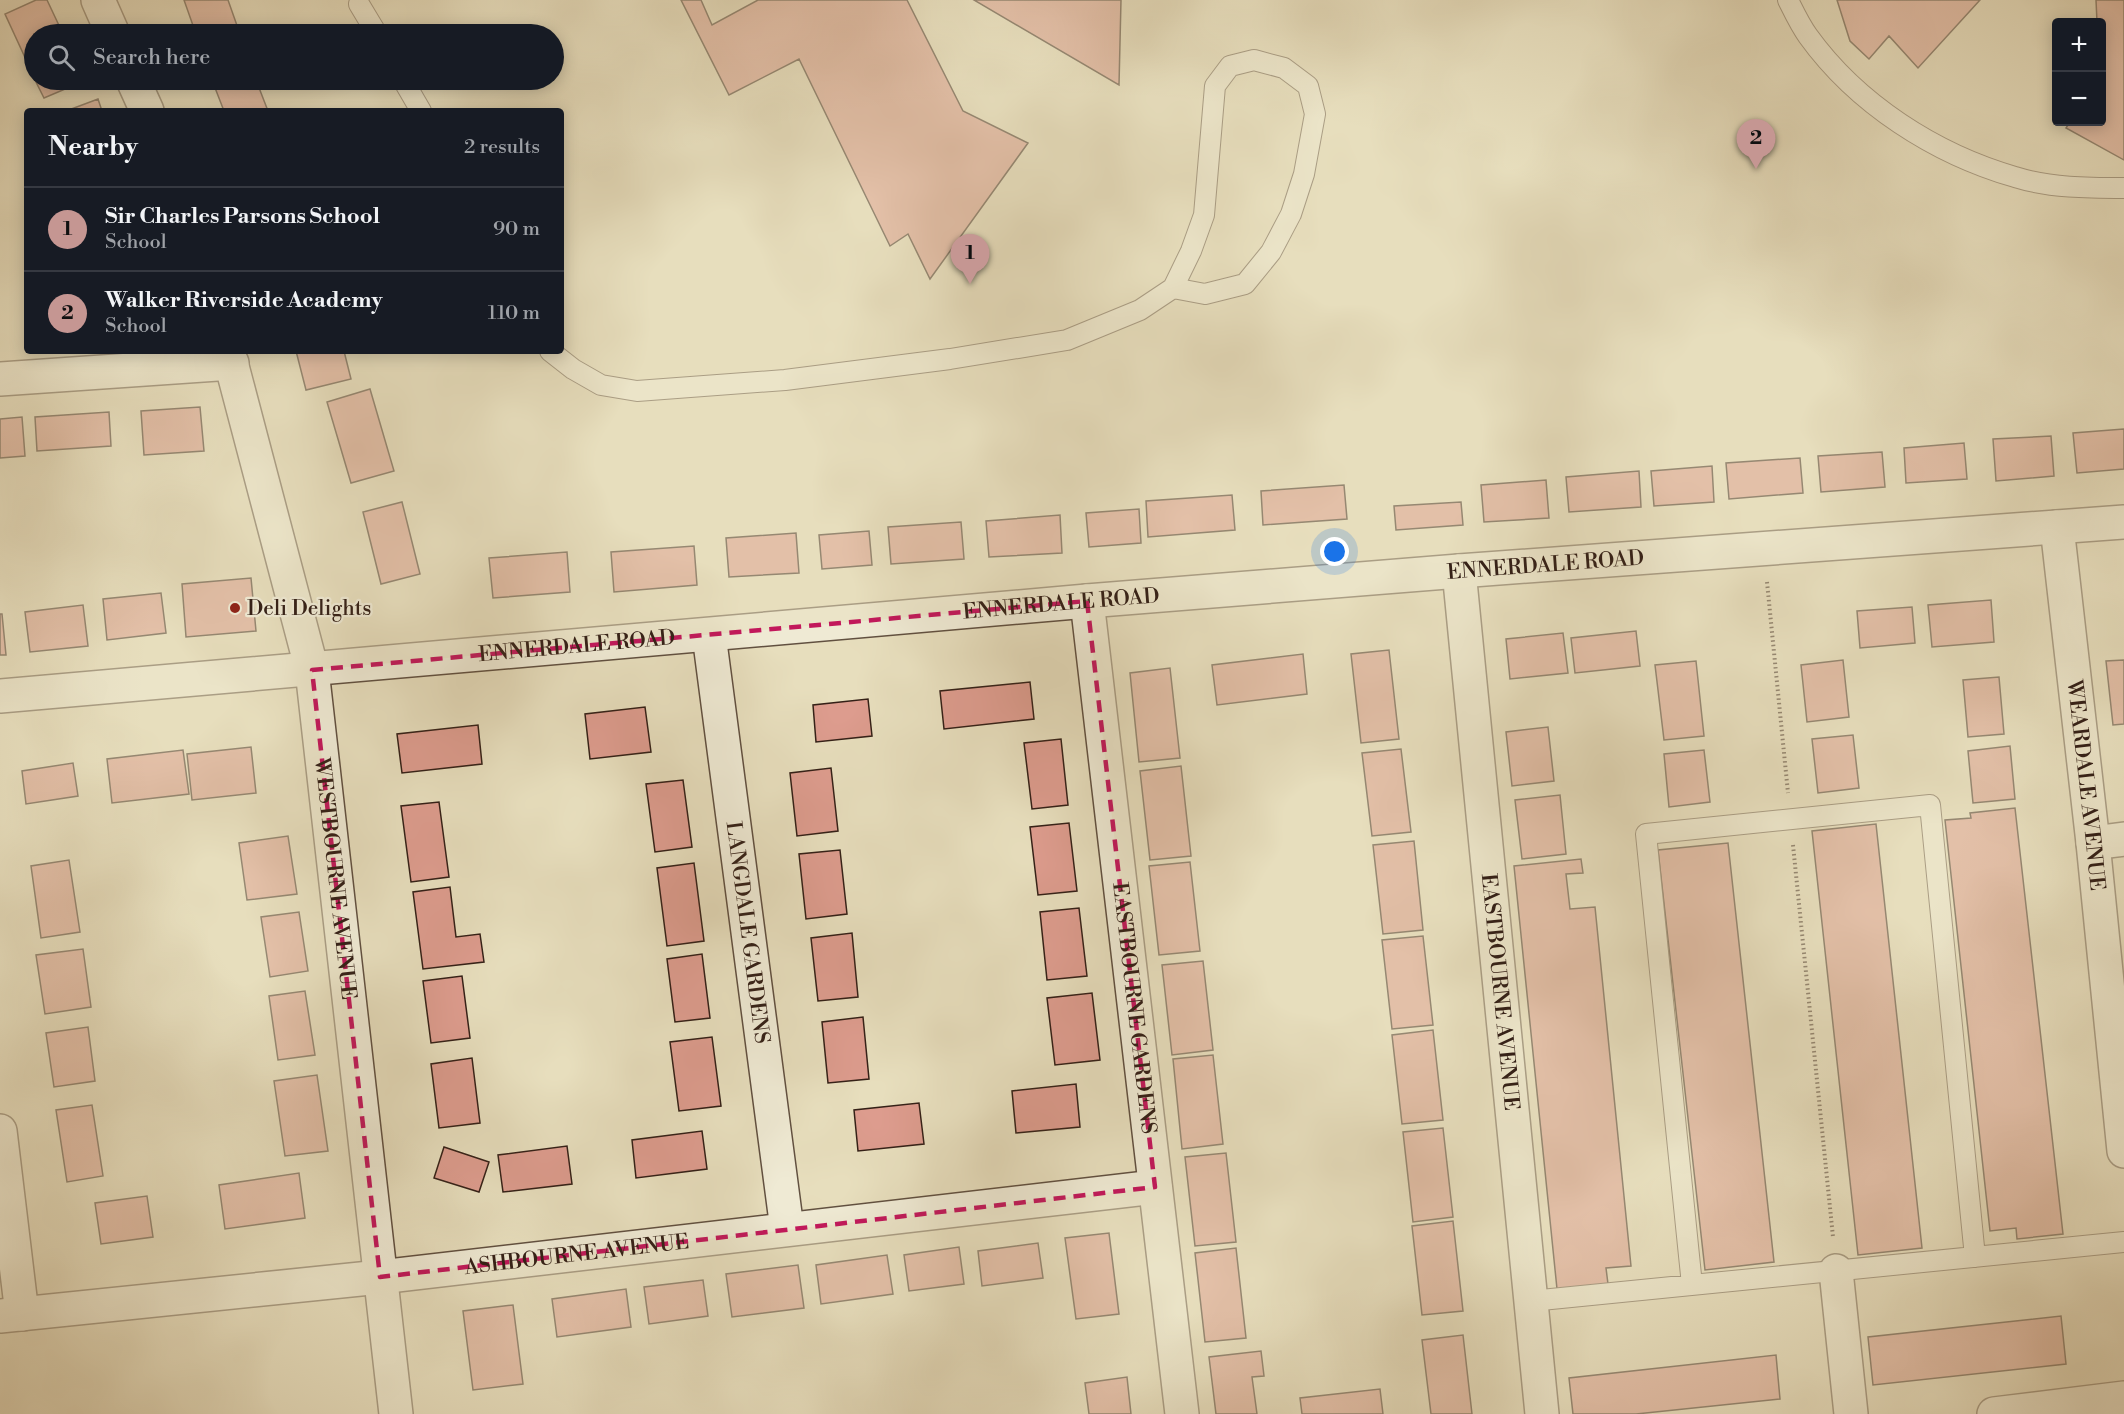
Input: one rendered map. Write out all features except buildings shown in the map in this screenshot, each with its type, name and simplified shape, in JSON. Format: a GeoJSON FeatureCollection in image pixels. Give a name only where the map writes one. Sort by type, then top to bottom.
{"type":"FeatureCollection","features":[{"type":"Feature","properties":{"kind":"street"},"geometry":{"type":"LineString","coordinates":[[98,0],[109,24]]}},
{"type":"Feature","properties":{"kind":"street"},"geometry":{"type":"LineString","coordinates":[[138,90],[146,108]]}},
{"type":"Feature","properties":{"kind":"street"},"geometry":{"type":"LineString","coordinates":[[0,379],[230,357]]}},
{"type":"Feature","properties":{"kind":"street","name":"WESTBOURNE AVENUE"},"geometry":{"type":"LineString","coordinates":[[230,357],[312,670],[396,1414]]}},
{"type":"Feature","properties":{"kind":"street","name":"ENNERDALE ROAD"},"geometry":{"type":"LineString","coordinates":[[0,696],[1087,601],[2124,522]]}},
{"type":"Feature","properties":{"kind":"street","name":"WEARDALE AVENUE"},"geometry":{"type":"LineString","coordinates":[[2056,527],[2109,841],[2124,1151]]}},
{"type":"Feature","properties":{"kind":"street","name":"EASTBOURNE AVENUE"},"geometry":{"type":"LineString","coordinates":[[1459,571],[1542,1414]]}},
{"type":"Feature","properties":{"kind":"street","name":"EASTBOURNE GARDENS"},"geometry":{"type":"LineString","coordinates":[[1087,601],[1182,1414]]}},
{"type":"Feature","properties":{"kind":"street","name":"LANGDALE GARDENS"},"geometry":{"type":"LineString","coordinates":[[709,635],[787,1229]]}},
{"type":"Feature","properties":{"kind":"street"},"geometry":{"type":"LineString","coordinates":[[0,1131],[11,1315]]}},
{"type":"Feature","properties":{"kind":"street","name":"ASHBOURNE AVENUE"},"geometry":{"type":"LineString","coordinates":[[11,1315],[380,1277],[1155,1187]]}},
{"type":"Feature","properties":{"kind":"street"},"geometry":{"type":"LineString","coordinates":[[1836,1271],[1851,1414]]}},
{"type":"Feature","properties":{"kind":"street"},"geometry":{"type":"LineString","coordinates":[[1994,1414],[2124,1398]]}},
{"type":"Feature","properties":{"kind":"lane"},"geometry":{"type":"LineString","coordinates":[[1788,0],[1807,35],[1842,76],[1893,120],[1945,150],[2016,178],[2075,188],[2124,188]]}},
{"type":"Feature","properties":{"kind":"lane"},"geometry":{"type":"LineString","coordinates":[[361,1],[372,24]]}},
{"type":"Feature","properties":{"kind":"lane"},"geometry":{"type":"LineString","coordinates":[[554,354],[573,369],[601,385],[637,391],[785,381],[950,359],[1067,340],[1140,310],[1173,288],[1191,251],[1204,215],[1215,86],[1230,66],[1254,60],[1284,68],[1308,86],[1315,114],[1304,174],[1291,213],[1271,252],[1245,284],[1205,294],[1173,288]]}},
{"type":"Feature","properties":{"kind":"lane"},"geometry":{"type":"LineString","coordinates":[[409,90],[419,108]]}},
{"type":"Feature","properties":{"kind":"lane"},"geometry":{"type":"LineString","coordinates":[[1692,1285],[1646,834],[1930,805],[1975,1257]]}},
{"type":"Feature","properties":{"kind":"lane"},"geometry":{"type":"LineString","coordinates":[[1531,1301],[2124,1242]]}},
{"type":"Feature","properties":{"kind":"path"},"geometry":{"type":"LineString","coordinates":[[1763,548],[1836,1271]]}},
{"type":"Feature","properties":{"kind":"highlighted area"},"geometry":{"type":"Polygon","coordinates":[[[1087,601],[1155,1187],[380,1277],[312,670],[1087,601]]]}},
{"type":"Feature","properties":{"kind":"place","name":"Walker Riverside Academy"},"geometry":{"type":"Point","coordinates":[1756,169]}},
{"type":"Feature","properties":{"kind":"place","name":"Sir Charles Parsons School"},"geometry":{"type":"Point","coordinates":[970,284]}},
{"type":"Feature","properties":{"kind":"place","name":"Deli Delights"},"geometry":{"type":"Point","coordinates":[235,608]}}]}
